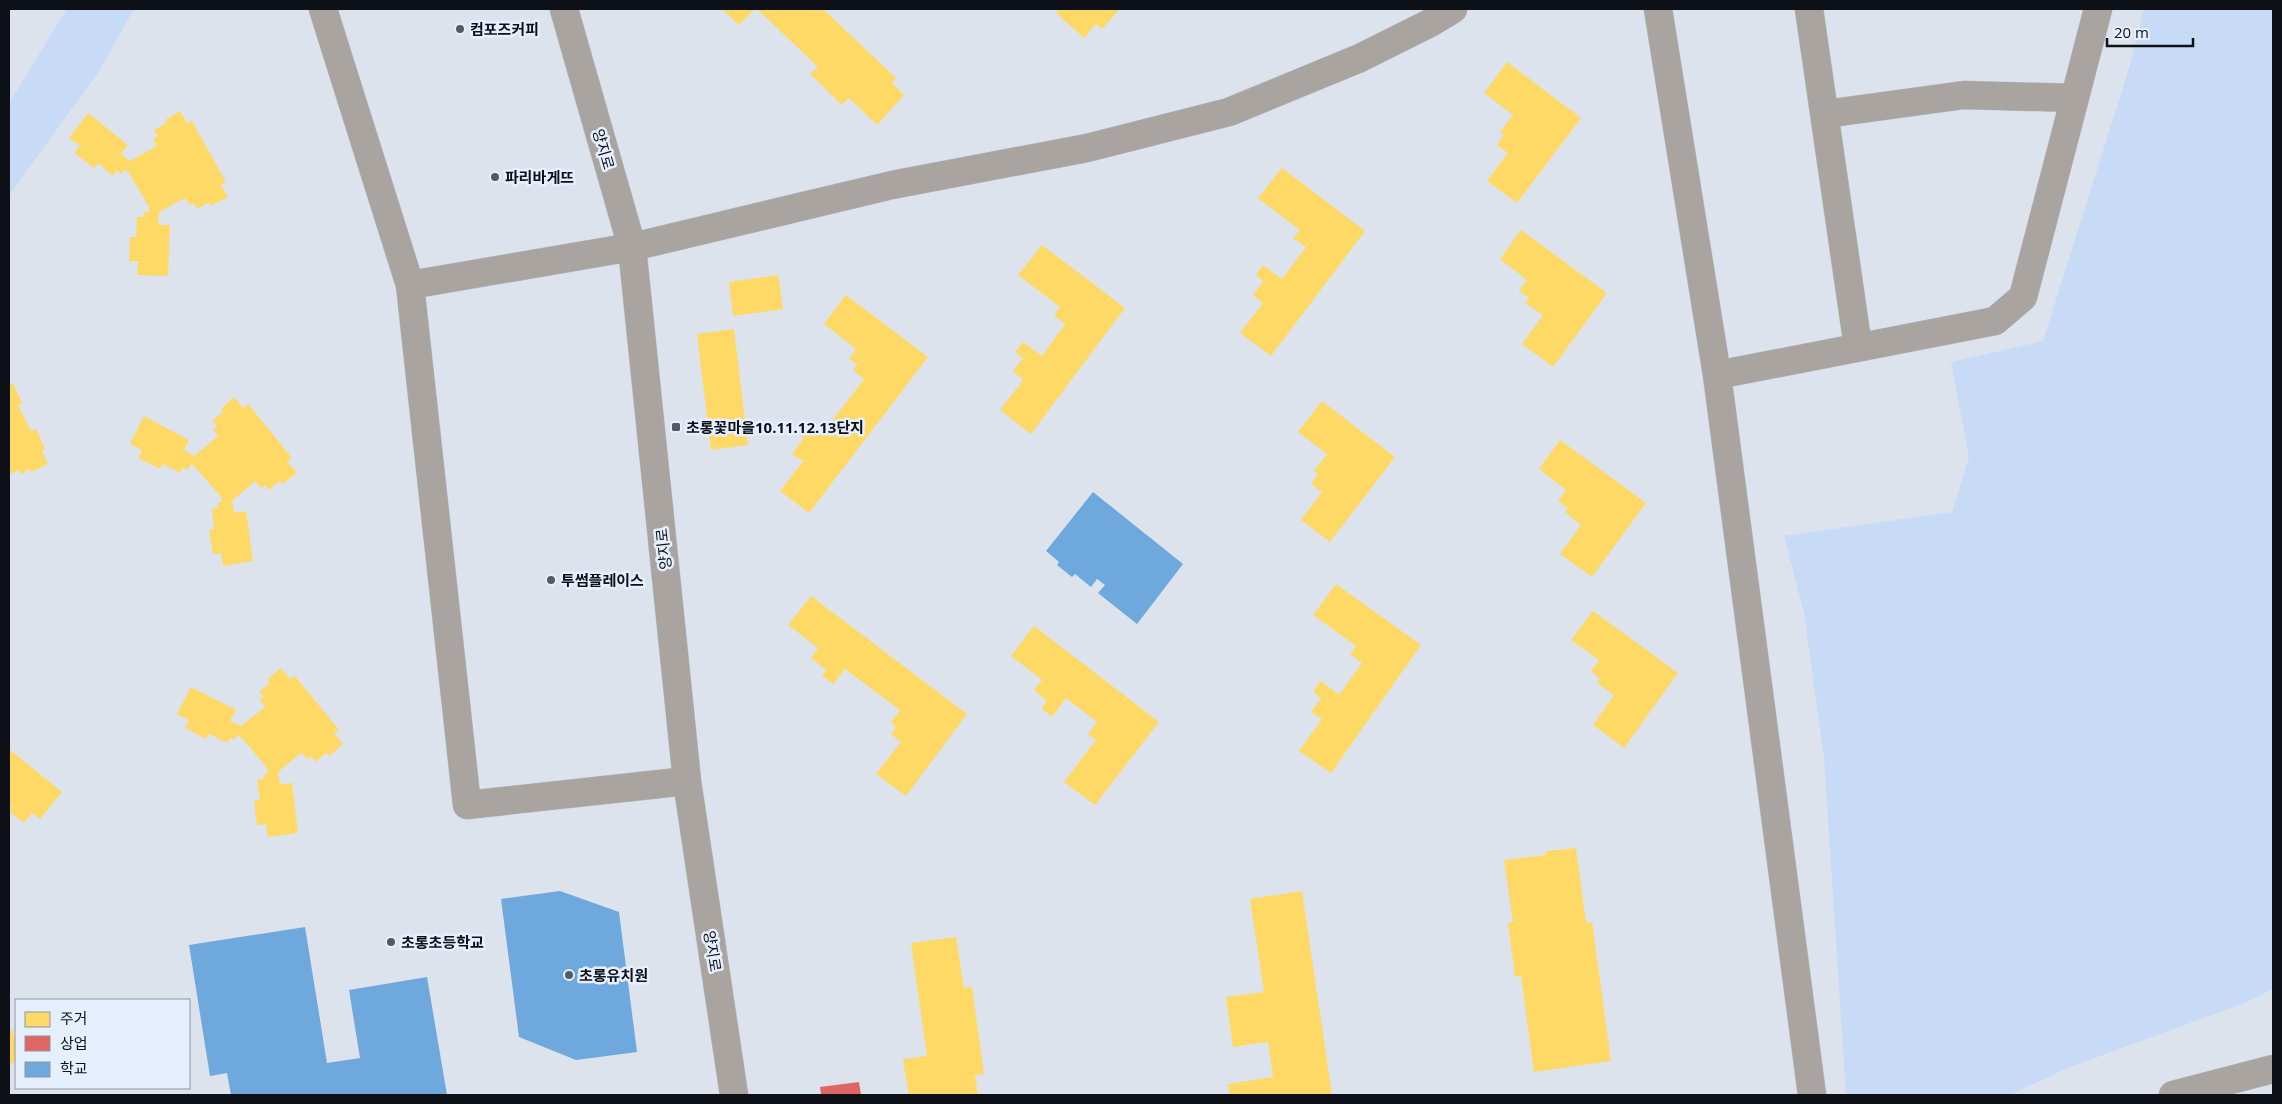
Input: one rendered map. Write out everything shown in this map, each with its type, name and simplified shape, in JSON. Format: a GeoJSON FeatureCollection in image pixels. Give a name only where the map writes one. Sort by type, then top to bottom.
{"type":"FeatureCollection","features":[{"type":"Feature","properties":{"kind":"street"},"geometry":{"type":"LineString","coordinates":[[323,9],[410,285],[467,805],[687,780]]}},
{"type":"Feature","properties":{"kind":"street","name":"양지로"},"geometry":{"type":"LineString","coordinates":[[564,9],[632,247],[687,780],[734,1095]]}},
{"type":"Feature","properties":{"kind":"street"},"geometry":{"type":"LineString","coordinates":[[410,285],[632,247],[892,185],[1087,148],[1229,112],[1360,58],[1430,23],[1453,9]]}},
{"type":"Feature","properties":{"kind":"street"},"geometry":{"type":"LineString","coordinates":[[1658,9],[1717,376],[1812,1095]]}},
{"type":"Feature","properties":{"kind":"street"},"geometry":{"type":"LineString","coordinates":[[1809,9],[1858,347]]}},
{"type":"Feature","properties":{"kind":"street"},"geometry":{"type":"LineString","coordinates":[[1717,376],[1995,321],[2023,297],[2098,9]]}},
{"type":"Feature","properties":{"kind":"street"},"geometry":{"type":"LineString","coordinates":[[1824,114],[1964,95],[2074,98]]}},
{"type":"Feature","properties":{"kind":"street"},"geometry":{"type":"LineString","coordinates":[[2184,1094],[2273,1069]]}},
{"type":"Feature","properties":{"kind":"shaded area"},"geometry":{"type":"Polygon","coordinates":[[[67,9],[134,9],[98,73],[9,195],[9,103],[67,9]]]}},
{"type":"Feature","properties":{"kind":"shaded area"},"geometry":{"type":"Polygon","coordinates":[[[2144,9],[2273,9],[2273,989],[2245,1003],[2070,1067],[2010,1095],[1846,1095],[1824,758],[1804,613],[1784,536],[1952,512],[1969,457],[1951,362],[2043,341],[2130,65],[2144,9]]]}},
{"type":"Feature","properties":{"kind":"building: 주거"},"geometry":{"type":"Polygon","coordinates":[[[722,9],[755,9],[739,25],[722,9]]]}},
{"type":"Feature","properties":{"kind":"building: 주거"},"geometry":{"type":"Polygon","coordinates":[[[757,9],[823,9],[896,78],[892,83],[904,95],[877,125],[849,98],[842,105],[810,74],[818,67],[757,9]]]}},
{"type":"Feature","properties":{"kind":"building: 주거"},"geometry":{"type":"Polygon","coordinates":[[[1060,9],[1120,9],[1102,29],[1096,24],[1084,38],[1056,13],[1060,9]]]}},
{"type":"Feature","properties":{"kind":"building: 주거"},"geometry":{"type":"Polygon","coordinates":[[[1507,62],[1581,118],[1517,203],[1487,181],[1508,153],[1497,145],[1504,135],[1500,132],[1513,115],[1484,93],[1507,62]]]}},
{"type":"Feature","properties":{"kind":"building: 주거"},"geometry":{"type":"Polygon","coordinates":[[[180,111],[187,123],[192,121],[226,182],[221,185],[228,197],[211,206],[209,202],[197,209],[194,203],[190,205],[185,198],[159,212],[158,225],[170,225],[168,276],[137,275],[138,261],[129,261],[130,237],[136,237],[137,217],[143,217],[144,212],[149,212],[149,207],[125,169],[121,174],[117,170],[113,176],[98,163],[94,168],[74,153],[80,146],[69,138],[88,113],[128,145],[121,154],[130,161],[157,146],[153,139],[158,136],[154,130],[167,123],[165,120],[180,111]]]}},
{"type":"Feature","properties":{"kind":"building: 주거"},"geometry":{"type":"Polygon","coordinates":[[[1282,168],[1365,231],[1271,356],[1240,333],[1263,303],[1253,295],[1263,281],[1256,275],[1263,265],[1282,279],[1306,247],[1293,238],[1300,230],[1258,198],[1282,168]]]}},
{"type":"Feature","properties":{"kind":"building: 주거"},"geometry":{"type":"Polygon","coordinates":[[[1521,230],[1607,293],[1553,367],[1522,344],[1543,315],[1525,303],[1529,298],[1519,291],[1527,280],[1500,259],[1521,230]]]}},
{"type":"Feature","properties":{"kind":"building: 주거"},"geometry":{"type":"Polygon","coordinates":[[[1042,245],[1125,308],[1031,434],[1000,410],[1023,380],[1013,371],[1023,358],[1015,352],[1023,342],[1042,356],[1065,324],[1054,315],[1060,307],[1018,275],[1042,245]]]}},
{"type":"Feature","properties":{"kind":"building: 주거"},"geometry":{"type":"Polygon","coordinates":[[[778,275],[783,309],[733,316],[729,282],[778,275]]]}},
{"type":"Feature","properties":{"kind":"building: 주거"},"geometry":{"type":"Polygon","coordinates":[[[846,295],[928,357],[809,513],[780,491],[803,461],[792,454],[804,438],[798,434],[807,422],[822,434],[864,379],[853,370],[857,364],[849,359],[856,349],[824,324],[846,295]]]}},
{"type":"Feature","properties":{"kind":"building: 주거"},"geometry":{"type":"Polygon","coordinates":[[[734,329],[748,445],[711,450],[697,334],[734,329]]]}},
{"type":"Feature","properties":{"kind":"building: 주거"},"geometry":{"type":"Polygon","coordinates":[[[13,383],[22,403],[18,405],[31,431],[36,429],[45,449],[42,451],[48,464],[31,472],[30,469],[21,474],[19,470],[11,474],[9,469],[9,385],[13,383]]]}},
{"type":"Feature","properties":{"kind":"building: 주거"},"geometry":{"type":"Polygon","coordinates":[[[234,397],[243,408],[248,404],[292,458],[287,462],[297,473],[282,484],[280,481],[269,490],[265,485],[261,488],[255,481],[232,501],[234,513],[246,511],[253,561],[223,566],[221,553],[213,554],[209,530],[214,529],[212,509],[218,508],[217,503],[222,502],[221,497],[191,464],[188,470],[183,467],[180,473],[163,464],[160,469],[138,458],[142,450],[130,444],[144,416],[189,440],[184,450],[194,456],[218,436],[213,429],[217,426],[212,421],[223,412],[221,409],[234,397]]]}},
{"type":"Feature","properties":{"kind":"building: 주거"},"geometry":{"type":"Polygon","coordinates":[[[1322,401],[1395,457],[1330,542],[1301,520],[1322,492],[1311,484],[1318,474],[1314,471],[1327,454],[1298,432],[1322,401]]]}},
{"type":"Feature","properties":{"kind":"building: 주거"},"geometry":{"type":"Polygon","coordinates":[[[1560,440],[1646,503],[1592,577],[1560,554],[1581,525],[1565,512],[1568,508],[1558,501],[1566,490],[1539,469],[1560,440]]]}},
{"type":"Feature","properties":{"kind":"building: 주거"},"geometry":{"type":"Polygon","coordinates":[[[1336,584],[1421,645],[1331,773],[1299,751],[1322,719],[1311,712],[1321,698],[1313,692],[1321,681],[1339,695],[1362,663],[1350,654],[1356,646],[1313,615],[1336,584]]]}},
{"type":"Feature","properties":{"kind":"building: 주거"},"geometry":{"type":"Polygon","coordinates":[[[811,596],[967,714],[906,796],[876,774],[901,742],[891,734],[896,727],[891,722],[900,710],[845,669],[833,684],[822,676],[826,670],[811,658],[818,648],[788,625],[811,596]]]}},
{"type":"Feature","properties":{"kind":"building: 주거"},"geometry":{"type":"Polygon","coordinates":[[[1593,611],[1678,673],[1624,748],[1593,725],[1614,695],[1597,683],[1600,679],[1591,671],[1599,660],[1571,640],[1593,611]]]}},
{"type":"Feature","properties":{"kind":"building: 주거"},"geometry":{"type":"Polygon","coordinates":[[[1034,626],[1159,722],[1095,805],[1064,782],[1096,740],[1088,734],[1097,722],[1066,698],[1052,717],[1041,708],[1047,701],[1034,690],[1042,680],[1011,656],[1034,626]]]}},
{"type":"Feature","properties":{"kind":"building: 주거"},"geometry":{"type":"Polygon","coordinates":[[[281,668],[290,679],[295,676],[339,730],[334,733],[343,744],[329,756],[326,753],[315,762],[311,756],[307,759],[301,753],[278,772],[280,784],[292,783],[298,833],[268,837],[266,824],[257,825],[254,801],[260,800],[257,780],[264,779],[263,774],[268,773],[267,768],[242,738],[237,735],[234,740],[230,738],[227,743],[209,734],[206,739],[185,728],[189,720],[177,714],[191,687],[236,710],[230,721],[241,726],[265,707],[260,700],[264,697],[259,692],[270,683],[267,680],[281,668]]]}},
{"type":"Feature","properties":{"kind":"building: 주거"},"geometry":{"type":"Polygon","coordinates":[[[9,749],[62,792],[40,819],[32,813],[24,823],[9,811],[12,807],[9,804],[9,749]]]}},
{"type":"Feature","properties":{"kind":"building: 주거"},"geometry":{"type":"Polygon","coordinates":[[[1576,848],[1586,923],[1592,922],[1611,1061],[1534,1072],[1521,976],[1515,977],[1508,923],[1513,922],[1504,860],[1546,855],[1546,851],[1576,848]]]}},
{"type":"Feature","properties":{"kind":"building: 주거"},"geometry":{"type":"Polygon","coordinates":[[[1302,891],[1332,1095],[1230,1095],[1228,1084],[1273,1077],[1268,1042],[1233,1047],[1226,997],[1264,992],[1250,899],[1302,891]]]}},
{"type":"Feature","properties":{"kind":"building: 주거"},"geometry":{"type":"Polygon","coordinates":[[[956,937],[964,988],[972,987],[984,1074],[975,1075],[978,1095],[909,1095],[903,1059],[927,1056],[911,943],[956,937]]]}},
{"type":"Feature","properties":{"kind":"building: 주거"},"geometry":{"type":"Polygon","coordinates":[[[9,1025],[15,1038],[15,1062],[9,1065],[9,1025]]]}},
{"type":"Feature","properties":{"kind":"building: 상업"},"geometry":{"type":"Polygon","coordinates":[[[859,1082],[861,1095],[821,1095],[820,1087],[859,1082]]]}},
{"type":"Feature","properties":{"kind":"building: 학교"},"geometry":{"type":"Polygon","coordinates":[[[1093,492],[1183,564],[1137,624],[1098,593],[1105,585],[1097,579],[1091,587],[1075,574],[1072,577],[1057,565],[1059,562],[1046,551],[1093,492]]]}},
{"type":"Feature","properties":{"kind":"building: 학교","name":"초롱유치원"},"geometry":{"type":"Polygon","coordinates":[[[560,891],[619,912],[637,1052],[576,1060],[519,1037],[501,899],[560,891]]]}},
{"type":"Feature","properties":{"kind":"building: 학교"},"geometry":{"type":"Polygon","coordinates":[[[305,927],[327,1063],[360,1058],[349,990],[427,977],[447,1095],[231,1095],[227,1073],[210,1076],[189,945],[305,927]]]}},
{"type":"Feature","properties":{"kind":"place","name":"컴포즈커피"},"geometry":{"type":"Point","coordinates":[460,29]}},
{"type":"Feature","properties":{"kind":"place","name":"파리바게뜨"},"geometry":{"type":"Point","coordinates":[495,177]}},
{"type":"Feature","properties":{"kind":"place","name":"초롱꽃마을10.11.12.13단지"},"geometry":{"type":"Point","coordinates":[676,427]}},
{"type":"Feature","properties":{"kind":"place","name":"투썸플레이스"},"geometry":{"type":"Point","coordinates":[551,580]}},
{"type":"Feature","properties":{"kind":"place","name":"초롱초등학교"},"geometry":{"type":"Point","coordinates":[391,942]}},
{"type":"Feature","properties":{"kind":"place","name":"초롱유치원"},"geometry":{"type":"Point","coordinates":[569,975]}}]}
